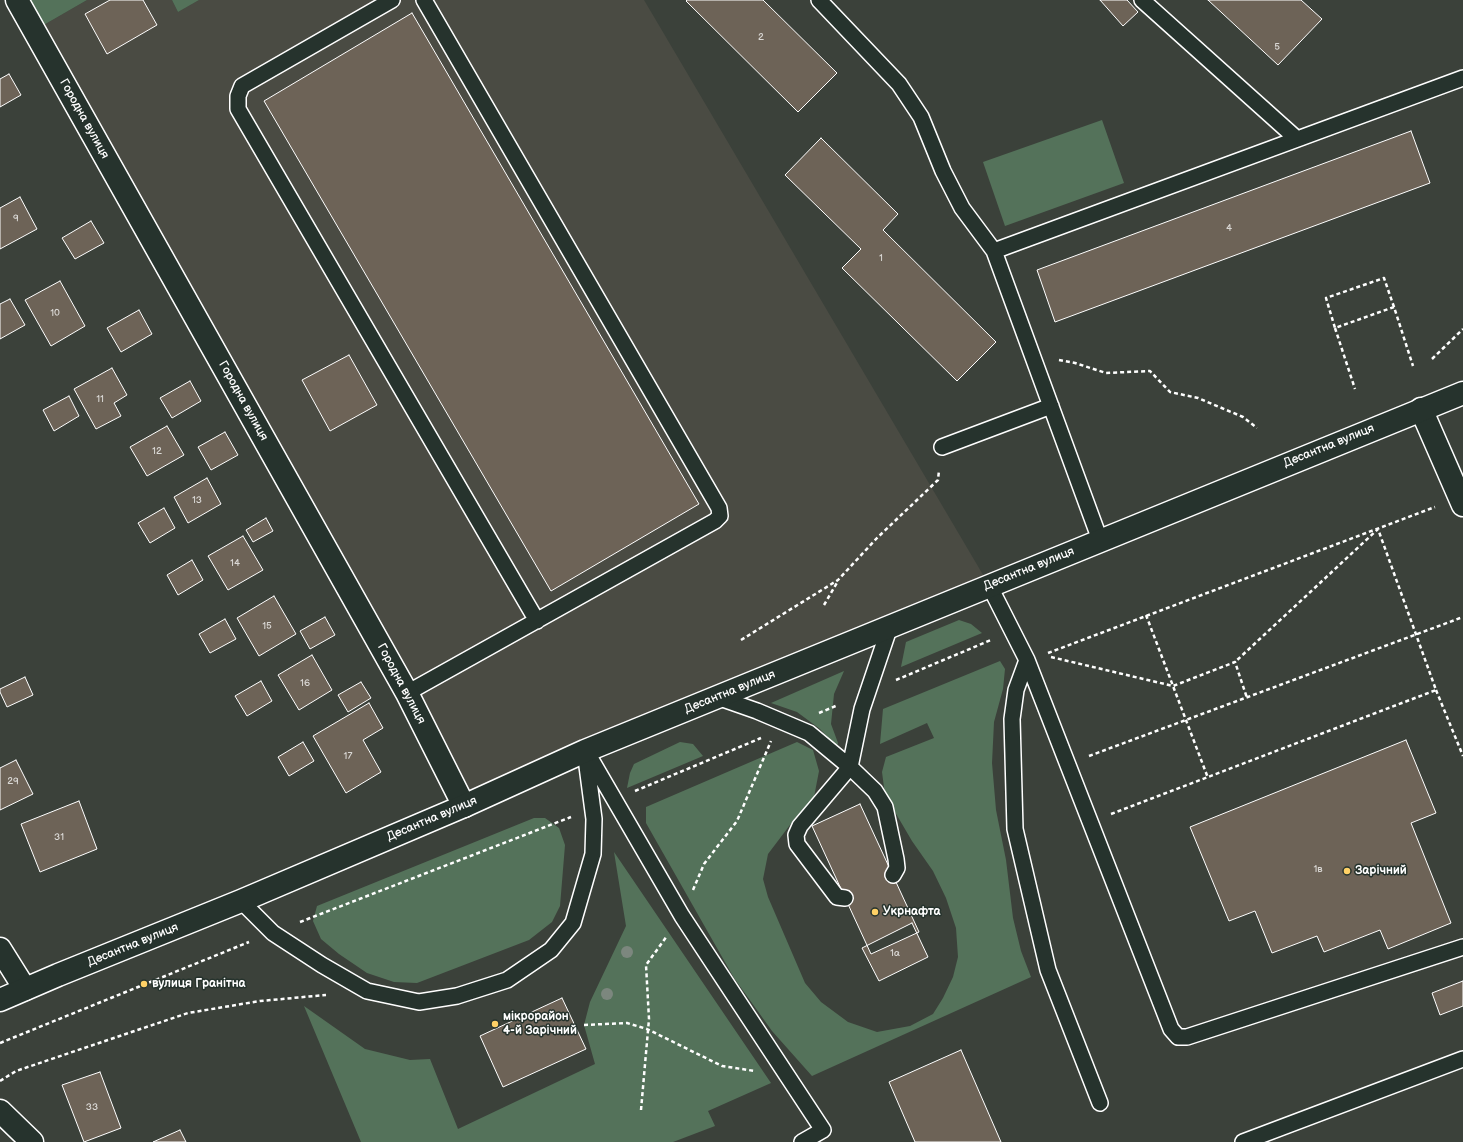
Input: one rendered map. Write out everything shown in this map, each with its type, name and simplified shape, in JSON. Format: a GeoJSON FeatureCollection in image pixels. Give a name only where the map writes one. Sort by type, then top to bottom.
{"type":"FeatureCollection","features":[{"type":"Feature","properties":{"kind":"main road","name":"Городна вулиця"},"geometry":{"type":"LineString","coordinates":[[17,0],[407,693],[464,806]]}},
{"type":"Feature","properties":{"kind":"main road","name":"Десантна вулиця"},"geometry":{"type":"LineString","coordinates":[[0,1000],[241,902],[464,806],[585,751],[1463,393]]}},
{"type":"Feature","properties":{"kind":"main road"},"geometry":{"type":"LineString","coordinates":[[1421,409],[1462,501]]}},
{"type":"Feature","properties":{"kind":"main road"},"geometry":{"type":"LineString","coordinates":[[0,949],[26,989]]}},
{"type":"Feature","properties":{"kind":"main road"},"geometry":{"type":"LineString","coordinates":[[0,1111],[32,1142]]}},
{"type":"Feature","properties":{"kind":"lane"},"geometry":{"type":"LineString","coordinates":[[392,0],[242,86],[238,96],[238,109],[537,621]]}},
{"type":"Feature","properties":{"kind":"lane"},"geometry":{"type":"LineString","coordinates":[[407,693],[715,521],[720,516],[718,508],[711,495],[424,0]]}},
{"type":"Feature","properties":{"kind":"lane"},"geometry":{"type":"LineString","coordinates":[[819,0],[900,84],[921,117],[943,171],[962,208],[994,251],[1100,540]]}},
{"type":"Feature","properties":{"kind":"lane"},"geometry":{"type":"LineString","coordinates":[[1142,0],[1297,139]]}},
{"type":"Feature","properties":{"kind":"lane"},"geometry":{"type":"LineString","coordinates":[[994,251],[1463,78]]}},
{"type":"Feature","properties":{"kind":"lane"},"geometry":{"type":"LineString","coordinates":[[942,447],[1051,406]]}},
{"type":"Feature","properties":{"kind":"lane"},"geometry":{"type":"LineString","coordinates":[[989,585],[1027,660],[1171,1029],[1178,1037],[1188,1037],[1463,947]]}},
{"type":"Feature","properties":{"kind":"lane"},"geometry":{"type":"LineString","coordinates":[[845,898],[837,897],[797,844],[796,835],[800,826],[850,767],[862,709],[890,626]]}},
{"type":"Feature","properties":{"kind":"lane"},"geometry":{"type":"LineString","coordinates":[[1027,660],[1016,690],[1012,719],[1015,829],[1048,970],[1100,1103]]}},
{"type":"Feature","properties":{"kind":"lane"},"geometry":{"type":"LineString","coordinates":[[717,697],[757,711],[809,733],[850,767],[875,791],[885,807],[896,859],[897,868],[893,875]]}},
{"type":"Feature","properties":{"kind":"lane"},"geometry":{"type":"LineString","coordinates":[[241,902],[273,932],[322,966],[367,991],[419,1002],[456,996],[507,980],[551,950],[573,923],[593,854],[594,819],[585,751]]}},
{"type":"Feature","properties":{"kind":"lane"},"geometry":{"type":"LineString","coordinates":[[585,751],[682,916],[823,1130],[802,1142]]}},
{"type":"Feature","properties":{"kind":"lane"},"geometry":{"type":"LineString","coordinates":[[1243,1142],[1463,1059]]}},
{"type":"Feature","properties":{"kind":"path"},"geometry":{"type":"LineString","coordinates":[[1355,389],[1326,298],[1384,278],[1413,366]]}},
{"type":"Feature","properties":{"kind":"path"},"geometry":{"type":"LineString","coordinates":[[1335,328],[1394,306]]}},
{"type":"Feature","properties":{"kind":"path"},"geometry":{"type":"LineString","coordinates":[[1432,359],[1463,329]]}},
{"type":"Feature","properties":{"kind":"path"},"geometry":{"type":"LineString","coordinates":[[1035,362],[1056,360],[1075,363],[1106,373],[1150,371],[1170,392],[1198,398],[1224,408],[1243,417],[1256,428]]}},
{"type":"Feature","properties":{"kind":"path"},"geometry":{"type":"LineString","coordinates":[[824,605],[838,580],[877,538],[938,480],[942,447]]}},
{"type":"Feature","properties":{"kind":"path"},"geometry":{"type":"LineString","coordinates":[[1378,529],[1235,662],[1173,686],[1043,655],[1378,529],[1462,501]]}},
{"type":"Feature","properties":{"kind":"path"},"geometry":{"type":"LineString","coordinates":[[1378,529],[1436,690],[1463,756]]}},
{"type":"Feature","properties":{"kind":"path"},"geometry":{"type":"LineString","coordinates":[[741,640],[838,580]]}},
{"type":"Feature","properties":{"kind":"path"},"geometry":{"type":"LineString","coordinates":[[1146,615],[1208,778]]}},
{"type":"Feature","properties":{"kind":"path"},"geometry":{"type":"LineString","coordinates":[[1068,764],[1463,618]]}},
{"type":"Feature","properties":{"kind":"path"},"geometry":{"type":"LineString","coordinates":[[1235,662],[1248,698]]}},
{"type":"Feature","properties":{"kind":"path"},"geometry":{"type":"LineString","coordinates":[[1090,822],[1436,690]]}},
{"type":"Feature","properties":{"kind":"path"},"geometry":{"type":"LineString","coordinates":[[641,1110],[649,1019],[646,965],[682,916],[704,864],[737,821],[772,738]]}},
{"type":"Feature","properties":{"kind":"path"},"geometry":{"type":"LineString","coordinates":[[0,1043],[273,932],[593,808]]}},
{"type":"Feature","properties":{"kind":"path"},"geometry":{"type":"LineString","coordinates":[[0,1080],[16,1071],[188,1013],[260,1001],[367,991]]}},
{"type":"Feature","properties":{"kind":"path"},"geometry":{"type":"LineString","coordinates":[[584,1025],[627,1023],[647,1029],[722,1066],[787,1075]]}},
{"type":"Feature","properties":{"kind":"shaded area"},"geometry":{"type":"Polygon","coordinates":[[[87,0],[172,0],[178,12],[199,0],[644,0],[989,585],[464,806],[35,30],[87,0]]]}},
{"type":"Feature","properties":{"kind":"green space"},"geometry":{"type":"Polygon","coordinates":[[[17,0],[87,0],[35,30],[17,0]]]}},
{"type":"Feature","properties":{"kind":"green space"},"geometry":{"type":"Polygon","coordinates":[[[172,0],[199,0],[178,12],[172,0]]]}},
{"type":"Feature","properties":{"kind":"green space"},"geometry":{"type":"Polygon","coordinates":[[[1102,120],[1124,183],[1005,226],[983,162],[1102,120]]]}},
{"type":"Feature","properties":{"kind":"green space"},"geometry":{"type":"Polygon","coordinates":[[[959,620],[971,624],[982,633],[901,667],[906,642],[959,620]]]}},
{"type":"Feature","properties":{"kind":"green space"},"geometry":{"type":"Polygon","coordinates":[[[1000,661],[1005,669],[1003,689],[994,722],[992,763],[996,810],[1006,860],[1013,918],[1021,951],[1031,977],[812,1076],[772,1031],[734,978],[646,823],[646,807],[797,742],[813,750],[819,771],[814,797],[796,817],[768,854],[763,879],[768,897],[805,983],[821,1002],[848,1022],[877,1032],[910,1026],[933,1014],[953,977],[958,957],[956,928],[946,898],[933,871],[912,841],[885,795],[882,772],[886,757],[934,738],[927,723],[880,744],[883,709],[1000,661]]]}},
{"type":"Feature","properties":{"kind":"green space"},"geometry":{"type":"Polygon","coordinates":[[[844,671],[834,694],[831,724],[838,743],[837,746],[820,729],[797,712],[771,703],[844,671]]]}},
{"type":"Feature","properties":{"kind":"green space"},"geometry":{"type":"Polygon","coordinates":[[[680,742],[693,744],[703,756],[627,788],[630,773],[634,764],[680,742]]]}},
{"type":"Feature","properties":{"kind":"green space"},"geometry":{"type":"Polygon","coordinates":[[[534,818],[545,818],[559,828],[565,845],[560,906],[552,922],[529,940],[417,983],[394,982],[367,973],[339,954],[321,939],[313,921],[317,906],[534,818]]]}},
{"type":"Feature","properties":{"kind":"green space"},"geometry":{"type":"Polygon","coordinates":[[[614,852],[771,1083],[708,1111],[715,1126],[673,1142],[361,1142],[304,1006],[365,1049],[410,1060],[430,1059],[458,1129],[595,1064],[584,1025],[590,1002],[626,926],[614,852]]]}},
{"type":"Feature","properties":{"kind":"building"},"geometry":{"type":"Polygon","coordinates":[[[110,0],[143,0],[157,25],[107,54],[85,14],[110,0]]]}},
{"type":"Feature","properties":{"kind":"building"},"geometry":{"type":"Polygon","coordinates":[[[763,0],[837,73],[798,112],[686,1],[763,0]]]}},
{"type":"Feature","properties":{"kind":"building"},"geometry":{"type":"Polygon","coordinates":[[[1100,0],[1127,0],[1138,12],[1123,26],[1100,0]]]}},
{"type":"Feature","properties":{"kind":"building"},"geometry":{"type":"Polygon","coordinates":[[[1208,0],[1301,0],[1322,19],[1278,65],[1208,0]]]}},
{"type":"Feature","properties":{"kind":"building"},"geometry":{"type":"Polygon","coordinates":[[[412,13],[699,504],[551,591],[264,101],[412,13]]]}},
{"type":"Feature","properties":{"kind":"building"},"geometry":{"type":"Polygon","coordinates":[[[9,74],[21,95],[0,107],[0,79],[9,74]]]}},
{"type":"Feature","properties":{"kind":"building"},"geometry":{"type":"Polygon","coordinates":[[[1411,131],[1430,183],[1055,322],[1037,270],[1411,131]]]}},
{"type":"Feature","properties":{"kind":"building"},"geometry":{"type":"Polygon","coordinates":[[[821,138],[898,214],[883,230],[996,342],[957,381],[842,268],[861,249],[785,175],[821,138]]]}},
{"type":"Feature","properties":{"kind":"building"},"geometry":{"type":"Polygon","coordinates":[[[20,197],[37,229],[0,249],[0,208],[20,197]]]}},
{"type":"Feature","properties":{"kind":"building"},"geometry":{"type":"Polygon","coordinates":[[[91,221],[104,243],[75,259],[62,238],[91,221]]]}},
{"type":"Feature","properties":{"kind":"building"},"geometry":{"type":"Polygon","coordinates":[[[60,281],[85,326],[51,346],[25,300],[60,281]]]}},
{"type":"Feature","properties":{"kind":"building"},"geometry":{"type":"Polygon","coordinates":[[[10,299],[25,325],[0,339],[0,304],[10,299]]]}},
{"type":"Feature","properties":{"kind":"building"},"geometry":{"type":"Polygon","coordinates":[[[139,310],[152,334],[121,352],[107,328],[139,310]]]}},
{"type":"Feature","properties":{"kind":"building"},"geometry":{"type":"Polygon","coordinates":[[[349,355],[377,405],[330,431],[302,380],[349,355]]]}},
{"type":"Feature","properties":{"kind":"building"},"geometry":{"type":"Polygon","coordinates":[[[112,368],[127,395],[114,403],[121,416],[96,429],[74,389],[112,368]]]}},
{"type":"Feature","properties":{"kind":"building"},"geometry":{"type":"Polygon","coordinates":[[[190,381],[201,401],[172,418],[160,398],[190,381]]]}},
{"type":"Feature","properties":{"kind":"building"},"geometry":{"type":"Polygon","coordinates":[[[69,396],[79,416],[54,431],[43,410],[69,396]]]}},
{"type":"Feature","properties":{"kind":"building"},"geometry":{"type":"Polygon","coordinates":[[[167,426],[184,455],[147,476],[130,447],[167,426]]]}},
{"type":"Feature","properties":{"kind":"building"},"geometry":{"type":"Polygon","coordinates":[[[225,432],[238,455],[211,470],[198,447],[225,432]]]}},
{"type":"Feature","properties":{"kind":"building"},"geometry":{"type":"Polygon","coordinates":[[[207,478],[221,504],[188,523],[174,497],[207,478]]]}},
{"type":"Feature","properties":{"kind":"building"},"geometry":{"type":"Polygon","coordinates":[[[164,508],[175,528],[150,543],[138,523],[164,508]]]}},
{"type":"Feature","properties":{"kind":"building"},"geometry":{"type":"Polygon","coordinates":[[[266,518],[273,531],[253,542],[246,530],[266,518]]]}},
{"type":"Feature","properties":{"kind":"building"},"geometry":{"type":"Polygon","coordinates":[[[243,536],[263,570],[228,590],[208,556],[243,536]]]}},
{"type":"Feature","properties":{"kind":"building"},"geometry":{"type":"Polygon","coordinates":[[[192,560],[203,580],[178,595],[167,575],[192,560]]]}},
{"type":"Feature","properties":{"kind":"building"},"geometry":{"type":"Polygon","coordinates":[[[274,596],[296,634],[259,656],[237,618],[274,596]]]}},
{"type":"Feature","properties":{"kind":"building"},"geometry":{"type":"Polygon","coordinates":[[[325,617],[335,635],[310,649],[300,631],[325,617]]]}},
{"type":"Feature","properties":{"kind":"building"},"geometry":{"type":"Polygon","coordinates":[[[225,619],[236,639],[210,653],[199,634],[225,619]]]}},
{"type":"Feature","properties":{"kind":"building"},"geometry":{"type":"Polygon","coordinates":[[[312,655],[332,690],[299,710],[278,675],[312,655]]]}},
{"type":"Feature","properties":{"kind":"building"},"geometry":{"type":"Polygon","coordinates":[[[25,677],[33,695],[7,707],[0,689],[25,677]]]}},
{"type":"Feature","properties":{"kind":"building"},"geometry":{"type":"Polygon","coordinates":[[[261,681],[272,701],[247,716],[235,696],[261,681]]]}},
{"type":"Feature","properties":{"kind":"building"},"geometry":{"type":"Polygon","coordinates":[[[361,682],[371,698],[348,712],[338,695],[361,682]]]}},
{"type":"Feature","properties":{"kind":"building"},"geometry":{"type":"Polygon","coordinates":[[[369,703],[383,728],[363,740],[381,772],[346,793],[313,736],[369,703]]]}},
{"type":"Feature","properties":{"kind":"building"},"geometry":{"type":"Polygon","coordinates":[[[1406,740],[1436,813],[1411,823],[1451,923],[1388,949],[1380,930],[1324,952],[1317,936],[1272,953],[1255,911],[1229,921],[1190,827],[1406,740]]]}},
{"type":"Feature","properties":{"kind":"building"},"geometry":{"type":"Polygon","coordinates":[[[303,742],[314,761],[289,776],[278,757],[303,742]]]}},
{"type":"Feature","properties":{"kind":"building"},"geometry":{"type":"Polygon","coordinates":[[[16,760],[33,794],[0,810],[0,768],[16,760]]]}},
{"type":"Feature","properties":{"kind":"building"},"geometry":{"type":"Polygon","coordinates":[[[79,801],[97,849],[40,872],[21,824],[79,801]]]}},
{"type":"Feature","properties":{"kind":"building"},"geometry":{"type":"Polygon","coordinates":[[[860,804],[919,932],[871,954],[812,826],[860,804]]]}},
{"type":"Feature","properties":{"kind":"building"},"geometry":{"type":"Polygon","coordinates":[[[912,923],[928,957],[879,981],[862,948],[912,923]]]}},
{"type":"Feature","properties":{"kind":"building"},"geometry":{"type":"Polygon","coordinates":[[[1463,981],[1463,1006],[1440,1015],[1432,993],[1463,981]]]}},
{"type":"Feature","properties":{"kind":"building"},"geometry":{"type":"Polygon","coordinates":[[[562,998],[586,1049],[503,1087],[480,1036],[562,998]]]}},
{"type":"Feature","properties":{"kind":"building"},"geometry":{"type":"Polygon","coordinates":[[[961,1050],[1001,1142],[915,1142],[889,1082],[961,1050]]]}},
{"type":"Feature","properties":{"kind":"building"},"geometry":{"type":"Polygon","coordinates":[[[100,1072],[121,1128],[84,1142],[62,1085],[100,1072]]]}},
{"type":"Feature","properties":{"kind":"building"},"geometry":{"type":"Polygon","coordinates":[[[180,1130],[186,1142],[153,1142],[180,1130]]]}},
{"type":"Feature","properties":{"kind":"place","name":"Зарічний"},"geometry":{"type":"Point","coordinates":[1347,871]}},
{"type":"Feature","properties":{"kind":"place","name":"Укрнафта"},"geometry":{"type":"Point","coordinates":[875,912]}},
{"type":"Feature","properties":{"kind":"place","name":"вулиця Гранітна"},"geometry":{"type":"Point","coordinates":[144,984]}},
{"type":"Feature","properties":{"kind":"place","name":"мікрорайон 4-й Зарічний"},"geometry":{"type":"Point","coordinates":[495,1024]}}]}
